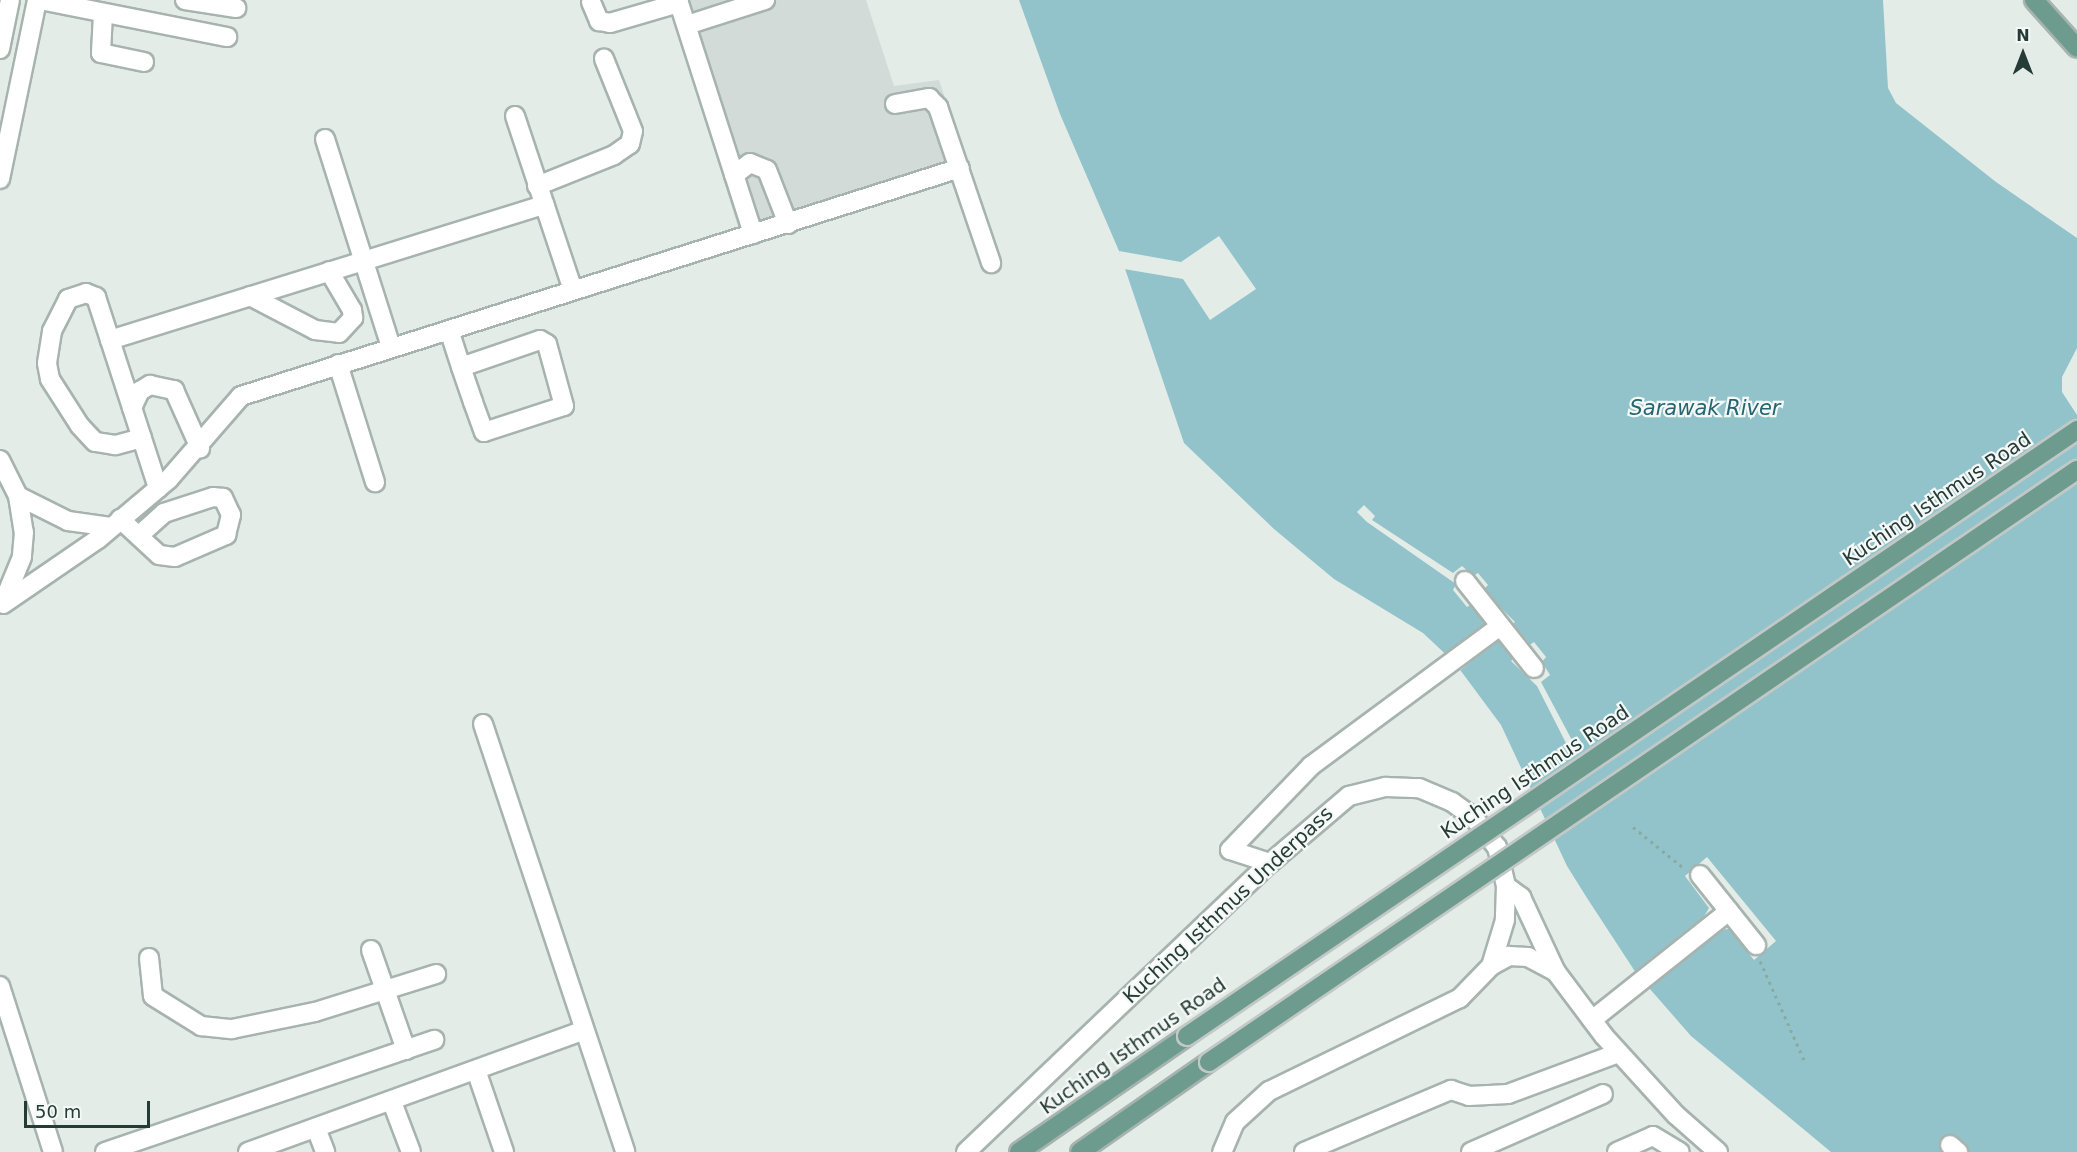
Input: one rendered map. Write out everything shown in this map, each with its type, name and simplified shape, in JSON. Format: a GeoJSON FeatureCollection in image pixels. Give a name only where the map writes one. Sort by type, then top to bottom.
{"type":"FeatureCollection","features":[{"type":"Feature","properties":{"kind":"main road"},"geometry":{"type":"LineString","coordinates":[[2034,0],[2077,48]]}},
{"type":"Feature","properties":{"kind":"main road","name":"Kuching Isthmus Road"},"geometry":{"type":"LineString","coordinates":[[1019,1152],[2077,430]]}},
{"type":"Feature","properties":{"kind":"main road"},"geometry":{"type":"LineString","coordinates":[[1080,1152],[2077,470]]}},
{"type":"Feature","properties":{"kind":"street"},"geometry":{"type":"LineString","coordinates":[[0,179],[39,0],[110,10],[227,37]]}},
{"type":"Feature","properties":{"kind":"street"},"geometry":{"type":"LineString","coordinates":[[185,0],[236,8]]}},
{"type":"Feature","properties":{"kind":"street"},"geometry":{"type":"LineString","coordinates":[[687,25],[765,0]]}},
{"type":"Feature","properties":{"kind":"street"},"geometry":{"type":"LineString","coordinates":[[591,2],[599,21],[610,23],[679,1],[753,234]]}},
{"type":"Feature","properties":{"kind":"street"},"geometry":{"type":"LineString","coordinates":[[0,49],[6,3]]}},
{"type":"Feature","properties":{"kind":"street"},"geometry":{"type":"LineString","coordinates":[[110,10],[101,53],[144,62]]}},
{"type":"Feature","properties":{"kind":"street"},"geometry":{"type":"LineString","coordinates":[[537,186],[614,155],[630,144],[633,131],[604,59]]}},
{"type":"Feature","properties":{"kind":"street"},"geometry":{"type":"LineString","coordinates":[[895,104],[929,98],[938,107],[991,263]]}},
{"type":"Feature","properties":{"kind":"street"},"geometry":{"type":"LineString","coordinates":[[515,116],[573,290]]}},
{"type":"Feature","properties":{"kind":"street"},"geometry":{"type":"LineString","coordinates":[[325,139],[391,347]]}},
{"type":"Feature","properties":{"kind":"street"},"geometry":{"type":"LineString","coordinates":[[734,175],[750,163],[768,170],[788,224]]}},
{"type":"Feature","properties":{"kind":"street"},"geometry":{"type":"LineString","coordinates":[[1,605],[116,523],[158,488],[200,448],[241,396],[960,168]]}},
{"type":"Feature","properties":{"kind":"street"},"geometry":{"type":"LineString","coordinates":[[110,340],[364,259],[544,205]]}},
{"type":"Feature","properties":{"kind":"street"},"geometry":{"type":"LineString","coordinates":[[250,296],[315,330],[339,333],[353,318],[352,310],[329,271]]}},
{"type":"Feature","properties":{"kind":"street"},"geometry":{"type":"LineString","coordinates":[[141,438],[115,445],[95,442],[80,426],[51,378],[47,363],[52,331],[68,300],[86,293],[96,297],[158,488]]}},
{"type":"Feature","properties":{"kind":"street"},"geometry":{"type":"LineString","coordinates":[[449,330],[461,367],[484,432],[564,405],[547,344],[540,340],[461,367]]}},
{"type":"Feature","properties":{"kind":"street"},"geometry":{"type":"LineString","coordinates":[[338,364],[375,482]]}},
{"type":"Feature","properties":{"kind":"street"},"geometry":{"type":"LineString","coordinates":[[132,408],[140,391],[150,385],[174,390],[200,448]]}},
{"type":"Feature","properties":{"kind":"street"},"geometry":{"type":"LineString","coordinates":[[0,460],[18,496],[24,532],[22,557],[1,605]]}},
{"type":"Feature","properties":{"kind":"street"},"geometry":{"type":"LineString","coordinates":[[18,496],[68,521],[116,523],[141,534],[159,555],[175,557],[226,535],[231,515],[223,498],[213,496],[164,513],[141,534]]}},
{"type":"Feature","properties":{"kind":"street"},"geometry":{"type":"LineString","coordinates":[[1466,581],[1533,668]]}},
{"type":"Feature","properties":{"kind":"street"},"geometry":{"type":"LineString","coordinates":[[1270,862],[1230,850],[1311,766],[1500,626]]}},
{"type":"Feature","properties":{"kind":"street"},"geometry":{"type":"LineString","coordinates":[[483,724],[567,969],[583,1031],[624,1152]]}},
{"type":"Feature","properties":{"kind":"street","name":"Kuching Isthmus Underpass"},"geometry":{"type":"LineString","coordinates":[[966,1152],[1270,862],[1349,796],[1386,787],[1419,788],[1452,802],[1474,818],[1497,847],[1506,886],[1505,920],[1491,966],[1460,998],[1269,1091],[1235,1122],[1222,1152]]}},
{"type":"Feature","properties":{"kind":"street"},"geometry":{"type":"LineString","coordinates":[[1695,873],[1729,911],[1757,951]]}},
{"type":"Feature","properties":{"kind":"street"},"geometry":{"type":"LineString","coordinates":[[1506,886],[1521,897],[1557,972],[1618,1053],[1692,1131],[1718,1152]]}},
{"type":"Feature","properties":{"kind":"street"},"geometry":{"type":"LineString","coordinates":[[1592,1020],[1729,911]]}},
{"type":"Feature","properties":{"kind":"street"},"geometry":{"type":"LineString","coordinates":[[371,950],[406,1050]]}},
{"type":"Feature","properties":{"kind":"street"},"geometry":{"type":"LineString","coordinates":[[1491,966],[1509,956],[1528,957],[1557,972]]}},
{"type":"Feature","properties":{"kind":"street"},"geometry":{"type":"LineString","coordinates":[[149,958],[153,996],[201,1026],[232,1029],[315,1012],[436,974]]}},
{"type":"Feature","properties":{"kind":"street"},"geometry":{"type":"LineString","coordinates":[[0,986],[53,1152]]}},
{"type":"Feature","properties":{"kind":"street"},"geometry":{"type":"LineString","coordinates":[[248,1152],[392,1102],[583,1031]]}},
{"type":"Feature","properties":{"kind":"street"},"geometry":{"type":"LineString","coordinates":[[105,1152],[435,1040]]}},
{"type":"Feature","properties":{"kind":"street"},"geometry":{"type":"LineString","coordinates":[[1304,1152],[1451,1090],[1469,1096],[1508,1094],[1618,1053]]}},
{"type":"Feature","properties":{"kind":"street"},"geometry":{"type":"LineString","coordinates":[[476,1070],[504,1152]]}},
{"type":"Feature","properties":{"kind":"street"},"geometry":{"type":"LineString","coordinates":[[1471,1152],[1603,1094]]}},
{"type":"Feature","properties":{"kind":"street"},"geometry":{"type":"LineString","coordinates":[[392,1102],[411,1152]]}},
{"type":"Feature","properties":{"kind":"street"},"geometry":{"type":"LineString","coordinates":[[316,1128],[325,1152]]}},
{"type":"Feature","properties":{"kind":"street"},"geometry":{"type":"LineString","coordinates":[[1617,1152],[1653,1136],[1680,1152]]}},
{"type":"Feature","properties":{"kind":"path"},"geometry":{"type":"LineString","coordinates":[[1633,827],[1695,873]]}},
{"type":"Feature","properties":{"kind":"path"},"geometry":{"type":"LineString","coordinates":[[1757,951],[1804,1060]]}},
{"type":"Feature","properties":{"kind":"shaded area"},"geometry":{"type":"Polygon","coordinates":[[[668,0],[866,0],[894,86],[939,80],[966,159],[739,230],[668,0]]]}},
{"type":"Feature","properties":{"kind":"water","name":"Sarawak River"},"geometry":{"type":"Polygon","coordinates":[[[1019,0],[1883,0],[1888,88],[1896,103],[1996,182],[2077,238],[2077,348],[2062,377],[2062,392],[2077,415],[2077,1152],[1831,1152],[1691,1036],[1636,973],[1587,898],[1567,866],[1501,725],[1455,663],[1423,633],[1334,579],[1274,529],[1184,443],[1119,251],[1060,114],[1019,0]]]}},
{"type":"Feature","properties":{"kind":"pier"},"geometry":{"type":"Polygon","coordinates":[[[1219,236],[1256,289],[1210,320],[1183,279],[1124,269],[1119,251],[1181,262],[1219,236]]]}},
{"type":"Feature","properties":{"kind":"pier"},"geometry":{"type":"Polygon","coordinates":[[[1364,505],[1375,516],[1372,520],[1453,573],[1462,566],[1473,576],[1478,573],[1488,585],[1483,590],[1515,622],[1510,626],[1528,646],[1534,642],[1546,657],[1542,662],[1550,675],[1541,682],[1574,744],[1569,749],[1537,686],[1511,661],[1514,658],[1511,650],[1500,638],[1461,670],[1448,655],[1487,623],[1472,604],[1467,607],[1453,590],[1456,584],[1367,522],[1357,512],[1364,505]]]}},
{"type":"Feature","properties":{"kind":"pier"},"geometry":{"type":"Polygon","coordinates":[[[1707,857],[1776,941],[1754,960],[1729,929],[1717,930],[1648,989],[1636,973],[1702,920],[1709,908],[1685,876],[1707,857]]]}}]}
